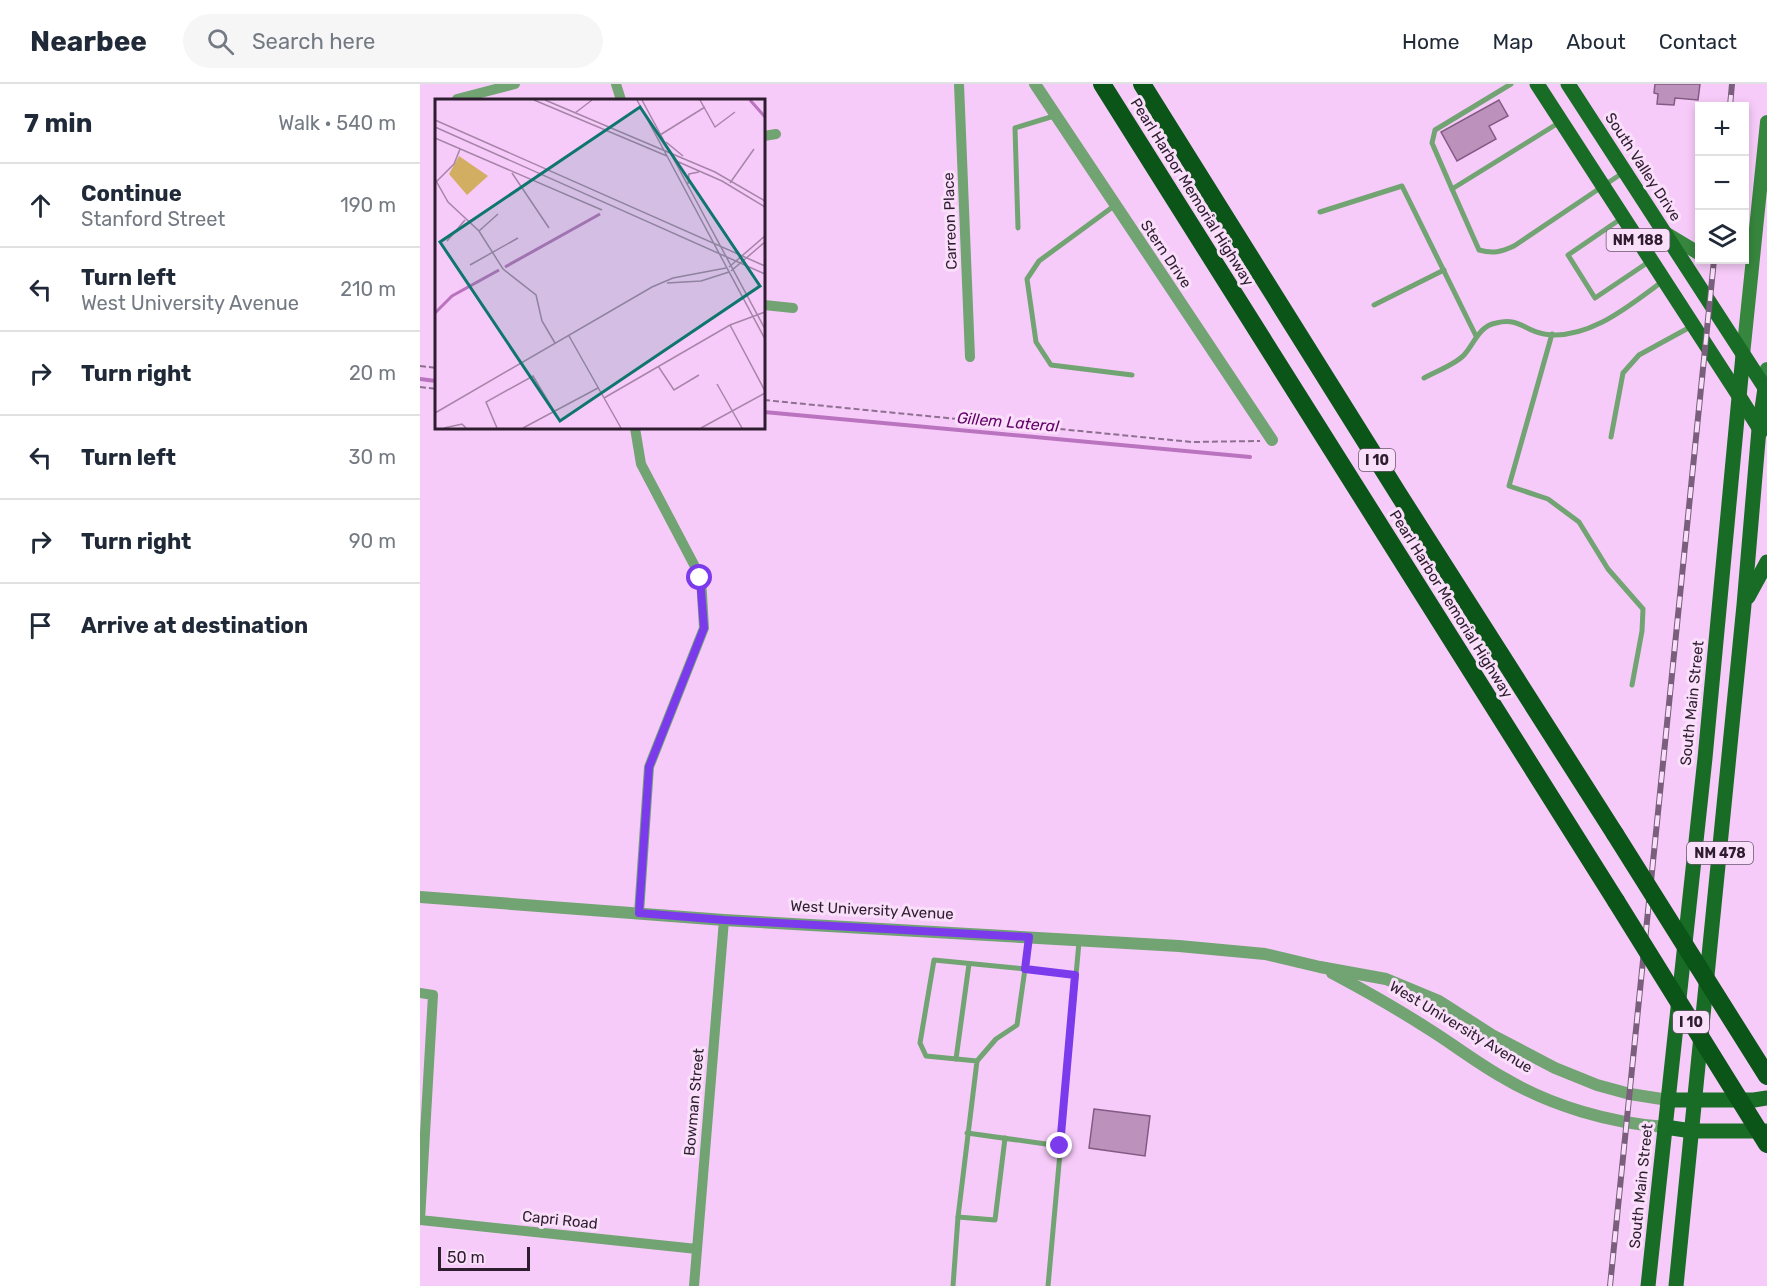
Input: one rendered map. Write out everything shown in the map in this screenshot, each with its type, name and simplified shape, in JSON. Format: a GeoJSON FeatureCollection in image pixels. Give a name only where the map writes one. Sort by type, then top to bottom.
{"type":"FeatureCollection","features":[{"type":"Feature","properties":{"kind":"highway","name":"Pearl Harbor Memorial Highway"},"geometry":{"type":"LineString","coordinates":[[1102,84],[1767,1144]]}},
{"type":"Feature","properties":{"kind":"highway","name":"Pearl Harbor Memorial Highway"},"geometry":{"type":"LineString","coordinates":[[1142,84],[1767,1076]]}},
{"type":"Feature","properties":{"kind":"highway"},"geometry":{"type":"LineString","coordinates":[[1743,1038],[1767,1069]]}},
{"type":"Feature","properties":{"kind":"main road","name":"NM 188"},"geometry":{"type":"LineString","coordinates":[[1537,84],[1763,435]]}},
{"type":"Feature","properties":{"kind":"main road","name":"South Valley Drive"},"geometry":{"type":"LineString","coordinates":[[1568,84],[1766,389]]}},
{"type":"Feature","properties":{"kind":"main road","name":"South Main Street"},"geometry":{"type":"LineString","coordinates":[[1648,1286],[1706,746],[1767,122]]}},
{"type":"Feature","properties":{"kind":"main road"},"geometry":{"type":"LineString","coordinates":[[1749,232],[1757,223]]}},
{"type":"Feature","properties":{"kind":"main road"},"geometry":{"type":"LineString","coordinates":[[1664,232],[1695,251]]}},
{"type":"Feature","properties":{"kind":"main road","name":"NM 478"},"geometry":{"type":"LineString","coordinates":[[1676,1286],[1763,435],[1767,369]]}},
{"type":"Feature","properties":{"kind":"main road"},"geometry":{"type":"LineString","coordinates":[[1744,605],[1767,562]]}},
{"type":"Feature","properties":{"kind":"main road","name":"West University Avenue"},"geometry":{"type":"LineString","coordinates":[[1668,1100],[1767,1098]]}},
{"type":"Feature","properties":{"kind":"main road","name":"West University Avenue"},"geometry":{"type":"LineString","coordinates":[[1665,1127],[1692,1131],[1767,1131]]}},
{"type":"Feature","properties":{"kind":"street"},"geometry":{"type":"LineString","coordinates":[[457,99],[512,84]]}},
{"type":"Feature","properties":{"kind":"street"},"geometry":{"type":"LineString","coordinates":[[616,84],[621,99]]}},
{"type":"Feature","properties":{"kind":"street","name":"Carreon Place"},"geometry":{"type":"LineString","coordinates":[[959,84],[970,357]]}},
{"type":"Feature","properties":{"kind":"street","name":"Stern Drive"},"geometry":{"type":"LineString","coordinates":[[1035,84],[1272,440]]}},
{"type":"Feature","properties":{"kind":"street"},"geometry":{"type":"LineString","coordinates":[[765,136],[776,134]]}},
{"type":"Feature","properties":{"kind":"street"},"geometry":{"type":"LineString","coordinates":[[765,305],[793,308]]}},
{"type":"Feature","properties":{"kind":"street"},"geometry":{"type":"LineString","coordinates":[[635,429],[641,464],[700,578],[704,628],[649,767],[639,913]]}},
{"type":"Feature","properties":{"kind":"street","name":"West University Avenue"},"geometry":{"type":"LineString","coordinates":[[420,897],[724,920],[1179,946],[1265,954],[1386,979],[1439,1001],[1492,1035],[1555,1068],[1597,1085],[1630,1094],[1668,1100]]}},
{"type":"Feature","properties":{"kind":"street","name":"Bowman Street"},"geometry":{"type":"LineString","coordinates":[[694,1286],[724,920]]}},
{"type":"Feature","properties":{"kind":"street","name":"West University Avenue"},"geometry":{"type":"LineString","coordinates":[[1320,967],[1377,997],[1505,1079],[1549,1099],[1590,1113],[1626,1122],[1665,1127]]}},
{"type":"Feature","properties":{"kind":"street"},"geometry":{"type":"LineString","coordinates":[[420,993],[433,995],[420,1220]]}},
{"type":"Feature","properties":{"kind":"street","name":"Capri Road"},"geometry":{"type":"LineString","coordinates":[[420,1220],[697,1249]]}},
{"type":"Feature","properties":{"kind":"lane"},"geometry":{"type":"LineString","coordinates":[[1511,84],[1435,130],[1432,143],[1479,250],[1491,253],[1501,252],[1514,246],[1624,171]]}},
{"type":"Feature","properties":{"kind":"lane"},"geometry":{"type":"LineString","coordinates":[[1018,228],[1015,128],[1056,115]]}},
{"type":"Feature","properties":{"kind":"lane"},"geometry":{"type":"LineString","coordinates":[[1452,189],[1561,122]]}},
{"type":"Feature","properties":{"kind":"lane"},"geometry":{"type":"LineString","coordinates":[[1320,212],[1402,186],[1476,336]]}},
{"type":"Feature","properties":{"kind":"lane"},"geometry":{"type":"LineString","coordinates":[[1116,205],[1039,261],[1027,279],[1028,290],[1036,342],[1051,365],[1132,375]]}},
{"type":"Feature","properties":{"kind":"lane"},"geometry":{"type":"LineString","coordinates":[[1623,217],[1568,255],[1595,298],[1651,260]]}},
{"type":"Feature","properties":{"kind":"lane"},"geometry":{"type":"LineString","coordinates":[[1374,305],[1444,270]]}},
{"type":"Feature","properties":{"kind":"lane"},"geometry":{"type":"LineString","coordinates":[[1424,378],[1464,356],[1476,336],[1493,323],[1516,321],[1541,334],[1569,335],[1628,307],[1665,280]]}},
{"type":"Feature","properties":{"kind":"lane"},"geometry":{"type":"LineString","coordinates":[[1611,437],[1623,373],[1639,355],[1693,325]]}},
{"type":"Feature","properties":{"kind":"lane"},"geometry":{"type":"LineString","coordinates":[[1552,334],[1509,486],[1548,499],[1579,522],[1608,569],[1643,609],[1642,632],[1632,685]]}},
{"type":"Feature","properties":{"kind":"lane"},"geometry":{"type":"LineString","coordinates":[[953,1286],[958,1217],[977,1061],[996,1039],[1017,1025],[1029,937]]}},
{"type":"Feature","properties":{"kind":"lane"},"geometry":{"type":"LineString","coordinates":[[1048,1286],[1080,940]]}},
{"type":"Feature","properties":{"kind":"lane"},"geometry":{"type":"LineString","coordinates":[[977,1061],[926,1056],[920,1043],[934,960],[1075,975]]}},
{"type":"Feature","properties":{"kind":"lane"},"geometry":{"type":"LineString","coordinates":[[956,1059],[969,964]]}},
{"type":"Feature","properties":{"kind":"lane"},"geometry":{"type":"LineString","coordinates":[[967,1133],[1060,1146]]}},
{"type":"Feature","properties":{"kind":"lane"},"geometry":{"type":"LineString","coordinates":[[958,1217],[995,1220],[1005,1138]]}},
{"type":"Feature","properties":{"kind":"path"},"geometry":{"type":"LineString","coordinates":[[420,366],[435,368]]}},
{"type":"Feature","properties":{"kind":"path"},"geometry":{"type":"LineString","coordinates":[[420,387],[435,389]]}},
{"type":"Feature","properties":{"kind":"path"},"geometry":{"type":"LineString","coordinates":[[765,400],[1192,442],[1272,440]]}},
{"type":"Feature","properties":{"kind":"building"},"geometry":{"type":"Polygon","coordinates":[[[1655,84],[1700,84],[1698,100],[1675,98],[1674,105],[1657,104],[1658,94],[1654,93],[1655,84]]]}},
{"type":"Feature","properties":{"kind":"building"},"geometry":{"type":"Polygon","coordinates":[[[1499,100],[1508,116],[1489,126],[1496,139],[1457,161],[1441,132],[1499,100]]]}},
{"type":"Feature","properties":{"kind":"building"},"geometry":{"type":"Polygon","coordinates":[[[1094,1109],[1150,1116],[1145,1156],[1089,1148],[1094,1109]]]}},
{"type":"Feature","properties":{"kind":"waterway","name":"Gillem Lateral"},"geometry":{"type":"LineString","coordinates":[[420,379],[435,381]]}},
{"type":"Feature","properties":{"kind":"waterway","name":"Gillem Lateral"},"geometry":{"type":"LineString","coordinates":[[765,412],[1250,457]]}},
{"type":"Feature","properties":{"kind":"railway"},"geometry":{"type":"LineString","coordinates":[[1730,102],[1732,84]]}},
{"type":"Feature","properties":{"kind":"railway"},"geometry":{"type":"LineString","coordinates":[[1610,1286],[1714,264]]}},
{"type":"Feature","properties":{"kind":"route"},"geometry":{"type":"LineString","coordinates":[[700,578],[704,628],[649,767],[639,913],[1029,937],[1025,969],[1075,975],[1060,1146]]}}]}
